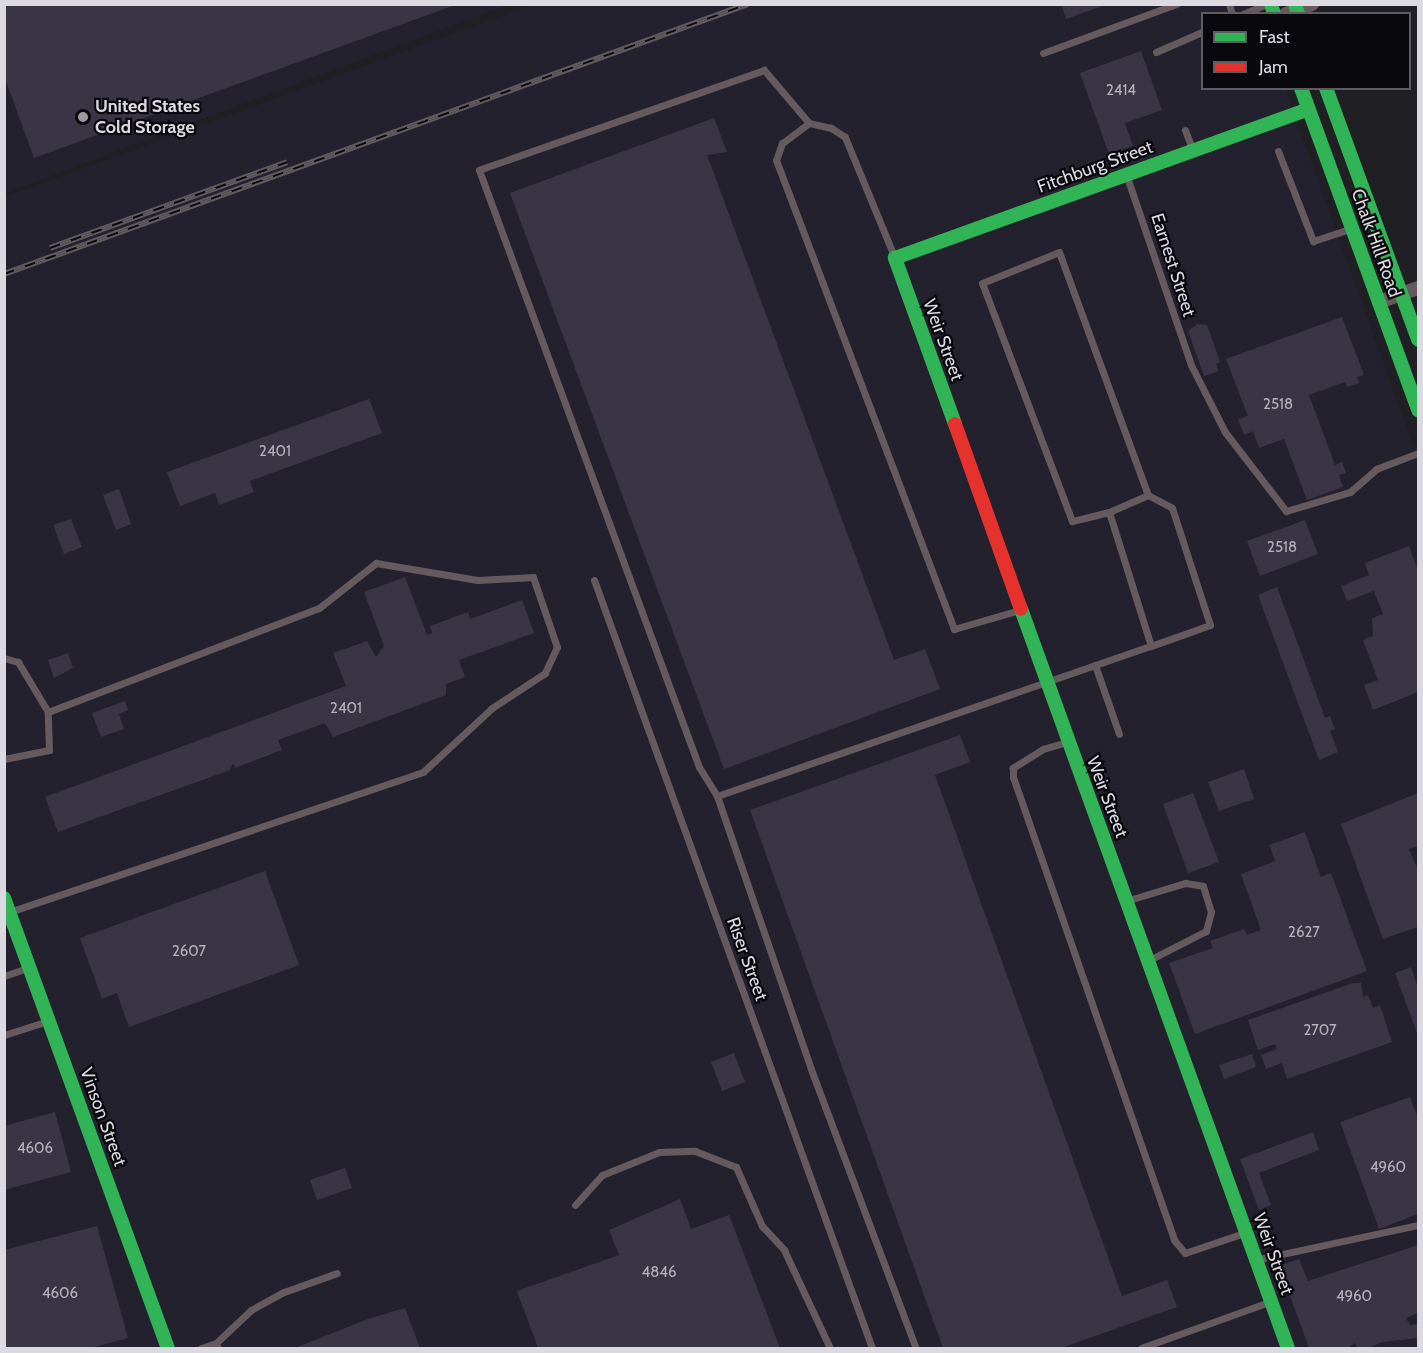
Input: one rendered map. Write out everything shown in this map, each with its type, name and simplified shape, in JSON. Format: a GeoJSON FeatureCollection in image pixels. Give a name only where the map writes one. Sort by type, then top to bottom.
{"type":"FeatureCollection","features":[{"type":"Feature","properties":{"kind":"street"},"geometry":{"type":"LineString","coordinates":[[1294,10],[1312,4]]}},
{"type":"Feature","properties":{"kind":"street","name":"Chalk Hill Road"},"geometry":{"type":"LineString","coordinates":[[1302,90],[1419,410]]}},
{"type":"Feature","properties":{"kind":"street","name":"Chalk Hill Road"},"geometry":{"type":"LineString","coordinates":[[1327,90],[1419,340]]}},
{"type":"Feature","properties":{"kind":"street","name":"Fitchburg Street"},"geometry":{"type":"LineString","coordinates":[[895,258],[1308,109]]}},
{"type":"Feature","properties":{"kind":"street","name":"Weir Street"},"geometry":{"type":"LineString","coordinates":[[895,258],[1067,742],[1127,901],[1288,1348]]}},
{"type":"Feature","properties":{"kind":"street"},"geometry":{"type":"LineString","coordinates":[[1379,302],[1419,288]]}},
{"type":"Feature","properties":{"kind":"street","name":"Vinson Street"},"geometry":{"type":"LineString","coordinates":[[4,898],[168,1348]]}},
{"type":"Feature","properties":{"kind":"lane"},"geometry":{"type":"LineString","coordinates":[[1043,53],[1176,4]]}},
{"type":"Feature","properties":{"kind":"lane"},"geometry":{"type":"LineString","coordinates":[[1248,12],[1268,4]]}},
{"type":"Feature","properties":{"kind":"lane"},"geometry":{"type":"LineString","coordinates":[[1156,52],[1201,33]]}},
{"type":"Feature","properties":{"kind":"lane"},"geometry":{"type":"LineString","coordinates":[[895,258],[845,137],[831,128],[809,123],[764,70],[479,170],[699,767],[717,796],[812,1072],[916,1348]]}},
{"type":"Feature","properties":{"kind":"lane"},"geometry":{"type":"LineString","coordinates":[[809,123],[782,143],[777,160],[954,629],[1020,610]]}},
{"type":"Feature","properties":{"kind":"lane"},"geometry":{"type":"LineString","coordinates":[[1185,130],[1193,151]]}},
{"type":"Feature","properties":{"kind":"lane"},"geometry":{"type":"LineString","coordinates":[[1278,151],[1313,241],[1352,228]]}},
{"type":"Feature","properties":{"kind":"lane","name":"Earnest Street"},"geometry":{"type":"LineString","coordinates":[[1126,175],[1191,365],[1225,432],[1286,511],[1350,492],[1376,469],[1419,453]]}},
{"type":"Feature","properties":{"kind":"lane"},"geometry":{"type":"LineString","coordinates":[[717,796],[1045,679],[1210,625],[1172,508],[1148,495],[1059,252],[982,283],[1072,521],[1108,512],[1148,495]]}},
{"type":"Feature","properties":{"kind":"lane"},"geometry":{"type":"LineString","coordinates":[[1108,512],[1151,646]]}},
{"type":"Feature","properties":{"kind":"lane"},"geometry":{"type":"LineString","coordinates":[[9,912],[423,772],[492,708],[545,673],[557,647],[533,578],[478,580],[376,563],[320,608],[48,712]]}},
{"type":"Feature","properties":{"kind":"lane","name":"Riser Street"},"geometry":{"type":"LineString","coordinates":[[594,580],[872,1348]]}},
{"type":"Feature","properties":{"kind":"lane"},"geometry":{"type":"LineString","coordinates":[[4,658],[18,662],[48,712],[49,750],[4,759]]}},
{"type":"Feature","properties":{"kind":"lane"},"geometry":{"type":"LineString","coordinates":[[1095,664],[1119,734]]}},
{"type":"Feature","properties":{"kind":"lane"},"geometry":{"type":"LineString","coordinates":[[1067,742],[1043,749],[1013,768],[1013,777],[1174,1240],[1185,1253],[1246,1233]]}},
{"type":"Feature","properties":{"kind":"lane"},"geometry":{"type":"LineString","coordinates":[[1127,901],[1185,884],[1203,886],[1211,912],[1206,931],[1148,960]]}},
{"type":"Feature","properties":{"kind":"lane"},"geometry":{"type":"LineString","coordinates":[[4,976],[30,967]]}},
{"type":"Feature","properties":{"kind":"lane"},"geometry":{"type":"LineString","coordinates":[[4,1035],[49,1020]]}},
{"type":"Feature","properties":{"kind":"lane"},"geometry":{"type":"LineString","coordinates":[[575,1205],[602,1175],[659,1152],[695,1150],[736,1167],[762,1226],[784,1250],[830,1348]]}},
{"type":"Feature","properties":{"kind":"lane"},"geometry":{"type":"LineString","coordinates":[[1256,1260],[1419,1225]]}},
{"type":"Feature","properties":{"kind":"lane"},"geometry":{"type":"LineString","coordinates":[[201,1348],[217,1346],[251,1310],[284,1292],[337,1273]]}},
{"type":"Feature","properties":{"kind":"lane"},"geometry":{"type":"LineString","coordinates":[[1141,1348],[1271,1301]]}},
{"type":"Feature","properties":{"kind":"shaded area","name":"United States Cold Storage"},"geometry":{"type":"Polygon","coordinates":[[[5,5],[507,5],[5,193],[5,5]]]}},
{"type":"Feature","properties":{"kind":"shaded area"},"geometry":{"type":"Polygon","coordinates":[[[532,5],[1254,5],[1257,12],[1201,12],[1201,90],[1285,90],[1418,459],[1418,1348],[5,1348],[5,197],[532,5]]]}},
{"type":"Feature","properties":{"kind":"building","name":"United States Cold Storage"},"geometry":{"type":"Polygon","coordinates":[[[4,4],[455,5],[34,158],[4,76],[4,4]]]}},
{"type":"Feature","properties":{"kind":"building"},"geometry":{"type":"Polygon","coordinates":[[[1061,4],[1105,4],[1105,5],[1066,19],[1061,4]]]}},
{"type":"Feature","properties":{"kind":"building"},"geometry":{"type":"Polygon","coordinates":[[[1141,51],[1162,110],[1125,123],[1133,146],[1109,154],[1080,73],[1141,51]]]}},
{"type":"Feature","properties":{"kind":"building"},"geometry":{"type":"Polygon","coordinates":[[[714,118],[727,152],[707,155],[894,660],[925,649],[940,689],[724,769],[510,193],[714,118]]]}},
{"type":"Feature","properties":{"kind":"building"},"geometry":{"type":"Polygon","coordinates":[[[1342,317],[1364,375],[1357,377],[1359,383],[1347,387],[1345,382],[1309,395],[1335,465],[1342,462],[1346,473],[1339,475],[1343,487],[1307,500],[1284,439],[1259,448],[1253,431],[1244,435],[1238,419],[1248,416],[1226,359],[1342,317]]]}},
{"type":"Feature","properties":{"kind":"building"},"geometry":{"type":"Polygon","coordinates":[[[1198,324],[1207,325],[1220,362],[1216,364],[1219,371],[1204,376],[1188,331],[1198,324]]]}},
{"type":"Feature","properties":{"kind":"building"},"geometry":{"type":"Polygon","coordinates":[[[369,399],[382,433],[250,481],[254,492],[219,505],[215,493],[180,506],[167,472],[369,399]]]}},
{"type":"Feature","properties":{"kind":"building"},"geometry":{"type":"Polygon","coordinates":[[[119,489],[131,524],[116,530],[103,495],[119,489]]]}},
{"type":"Feature","properties":{"kind":"building"},"geometry":{"type":"Polygon","coordinates":[[[71,519],[82,547],[64,554],[53,525],[71,519]]]}},
{"type":"Feature","properties":{"kind":"building"},"geometry":{"type":"Polygon","coordinates":[[[1305,520],[1318,554],[1260,576],[1247,541],[1305,520]]]}},
{"type":"Feature","properties":{"kind":"building"},"geometry":{"type":"Polygon","coordinates":[[[1409,546],[1418,571],[1418,692],[1373,710],[1364,685],[1378,680],[1363,640],[1373,636],[1372,618],[1383,614],[1374,591],[1347,601],[1341,586],[1369,575],[1365,563],[1409,546]]]}},
{"type":"Feature","properties":{"kind":"building"},"geometry":{"type":"Polygon","coordinates":[[[405,577],[427,635],[432,633],[430,626],[468,612],[470,619],[522,600],[534,633],[459,660],[465,677],[446,684],[446,695],[333,737],[325,723],[278,740],[282,750],[235,768],[233,763],[230,770],[58,832],[45,797],[346,686],[333,653],[367,641],[376,657],[384,646],[364,592],[405,577]]]}},
{"type":"Feature","properties":{"kind":"building"},"geometry":{"type":"Polygon","coordinates":[[[1277,587],[1325,718],[1330,716],[1335,729],[1330,731],[1338,752],[1319,760],[1258,595],[1277,587]]]}},
{"type":"Feature","properties":{"kind":"building"},"geometry":{"type":"Polygon","coordinates":[[[68,653],[73,668],[54,678],[48,660],[68,653]]]}},
{"type":"Feature","properties":{"kind":"building"},"geometry":{"type":"Polygon","coordinates":[[[125,701],[128,710],[119,714],[124,729],[101,737],[92,713],[125,701]]]}},
{"type":"Feature","properties":{"kind":"building"},"geometry":{"type":"Polygon","coordinates":[[[960,735],[970,762],[935,775],[1122,1296],[1167,1280],[1177,1307],[1061,1348],[943,1348],[750,810],[960,735]]]}},
{"type":"Feature","properties":{"kind":"building"},"geometry":{"type":"Polygon","coordinates":[[[1244,769],[1254,799],[1219,811],[1208,782],[1244,769]]]}},
{"type":"Feature","properties":{"kind":"building"},"geometry":{"type":"Polygon","coordinates":[[[1193,793],[1219,862],[1188,873],[1163,804],[1193,793]]]}},
{"type":"Feature","properties":{"kind":"building"},"geometry":{"type":"Polygon","coordinates":[[[1418,793],[1418,846],[1409,849],[1418,870],[1418,927],[1383,939],[1341,824],[1418,793]]]}},
{"type":"Feature","properties":{"kind":"building"},"geometry":{"type":"Polygon","coordinates":[[[1305,832],[1321,877],[1331,873],[1367,971],[1195,1034],[1169,963],[1213,948],[1210,941],[1244,929],[1247,935],[1261,930],[1241,874],[1275,861],[1269,845],[1305,832]]]}},
{"type":"Feature","properties":{"kind":"building"},"geometry":{"type":"Polygon","coordinates":[[[265,871],[299,965],[129,1027],[117,993],[102,999],[80,938],[265,871]]]}},
{"type":"Feature","properties":{"kind":"building"},"geometry":{"type":"Polygon","coordinates":[[[1411,967],[1418,988],[1418,1036],[1395,973],[1411,967]]]}},
{"type":"Feature","properties":{"kind":"building"},"geometry":{"type":"Polygon","coordinates":[[[1353,983],[1361,983],[1363,997],[1368,995],[1373,1008],[1380,1005],[1392,1042],[1287,1079],[1282,1063],[1266,1069],[1261,1055],[1277,1049],[1275,1044],[1258,1050],[1248,1020],[1353,983]]]}},
{"type":"Feature","properties":{"kind":"building"},"geometry":{"type":"Polygon","coordinates":[[[734,1053],[745,1082],[722,1091],[711,1062],[734,1053]]]}},
{"type":"Feature","properties":{"kind":"building"},"geometry":{"type":"Polygon","coordinates":[[[1252,1054],[1256,1067],[1224,1079],[1219,1065],[1252,1054]]]}},
{"type":"Feature","properties":{"kind":"building"},"geometry":{"type":"Polygon","coordinates":[[[1410,1097],[1418,1119],[1418,1214],[1379,1229],[1340,1122],[1410,1097]]]}},
{"type":"Feature","properties":{"kind":"building"},"geometry":{"type":"Polygon","coordinates":[[[55,1112],[71,1172],[4,1190],[4,1126],[55,1112]]]}},
{"type":"Feature","properties":{"kind":"building"},"geometry":{"type":"Polygon","coordinates":[[[1313,1132],[1319,1150],[1259,1173],[1271,1205],[1259,1210],[1240,1159],[1313,1132]]]}},
{"type":"Feature","properties":{"kind":"building"},"geometry":{"type":"Polygon","coordinates":[[[345,1168],[352,1188],[317,1200],[310,1180],[345,1168]]]}},
{"type":"Feature","properties":{"kind":"building"},"geometry":{"type":"Polygon","coordinates":[[[680,1199],[691,1229],[729,1215],[780,1348],[538,1348],[517,1291],[619,1255],[609,1230],[680,1199]]]}},
{"type":"Feature","properties":{"kind":"building"},"geometry":{"type":"Polygon","coordinates":[[[97,1226],[128,1338],[90,1348],[4,1348],[4,1250],[97,1226]]]}},
{"type":"Feature","properties":{"kind":"building"},"geometry":{"type":"Polygon","coordinates":[[[1418,1245],[1418,1313],[1406,1318],[1410,1325],[1418,1324],[1418,1338],[1382,1342],[1369,1348],[1357,1348],[1355,1343],[1348,1348],[1309,1348],[1279,1266],[1299,1259],[1308,1281],[1418,1245]]]}},
{"type":"Feature","properties":{"kind":"building"},"geometry":{"type":"Polygon","coordinates":[[[405,1308],[420,1348],[295,1348],[368,1319],[405,1308]]]}},
{"type":"Feature","properties":{"kind":"railway"},"geometry":{"type":"LineString","coordinates":[[4,274],[748,4]]}},
{"type":"Feature","properties":{"kind":"railway"},"geometry":{"type":"LineString","coordinates":[[50,248],[287,162]]}},
{"type":"Feature","properties":{"kind":"traffic: fast"},"geometry":{"type":"LineString","coordinates":[[1271,4],[1273,12]]}},
{"type":"Feature","properties":{"kind":"traffic: fast"},"geometry":{"type":"LineString","coordinates":[[1295,4],[1297,12]]}},
{"type":"Feature","properties":{"kind":"traffic: fast"},"geometry":{"type":"LineString","coordinates":[[1302,90],[1418,410]]}},
{"type":"Feature","properties":{"kind":"traffic: fast"},"geometry":{"type":"LineString","coordinates":[[1327,90],[1418,340]]}},
{"type":"Feature","properties":{"kind":"traffic: fast"},"geometry":{"type":"LineString","coordinates":[[955,424],[895,258],[1308,109]]}},
{"type":"Feature","properties":{"kind":"traffic: fast"},"geometry":{"type":"LineString","coordinates":[[1021,609],[1288,1348]]}},
{"type":"Feature","properties":{"kind":"traffic: fast"},"geometry":{"type":"LineString","coordinates":[[4,898],[168,1348]]}},
{"type":"Feature","properties":{"kind":"traffic: jam"},"geometry":{"type":"LineString","coordinates":[[955,424],[1021,609]]}},
{"type":"Feature","properties":{"kind":"place","name":"United States Cold Storage"},"geometry":{"type":"Point","coordinates":[83,117]}}]}
